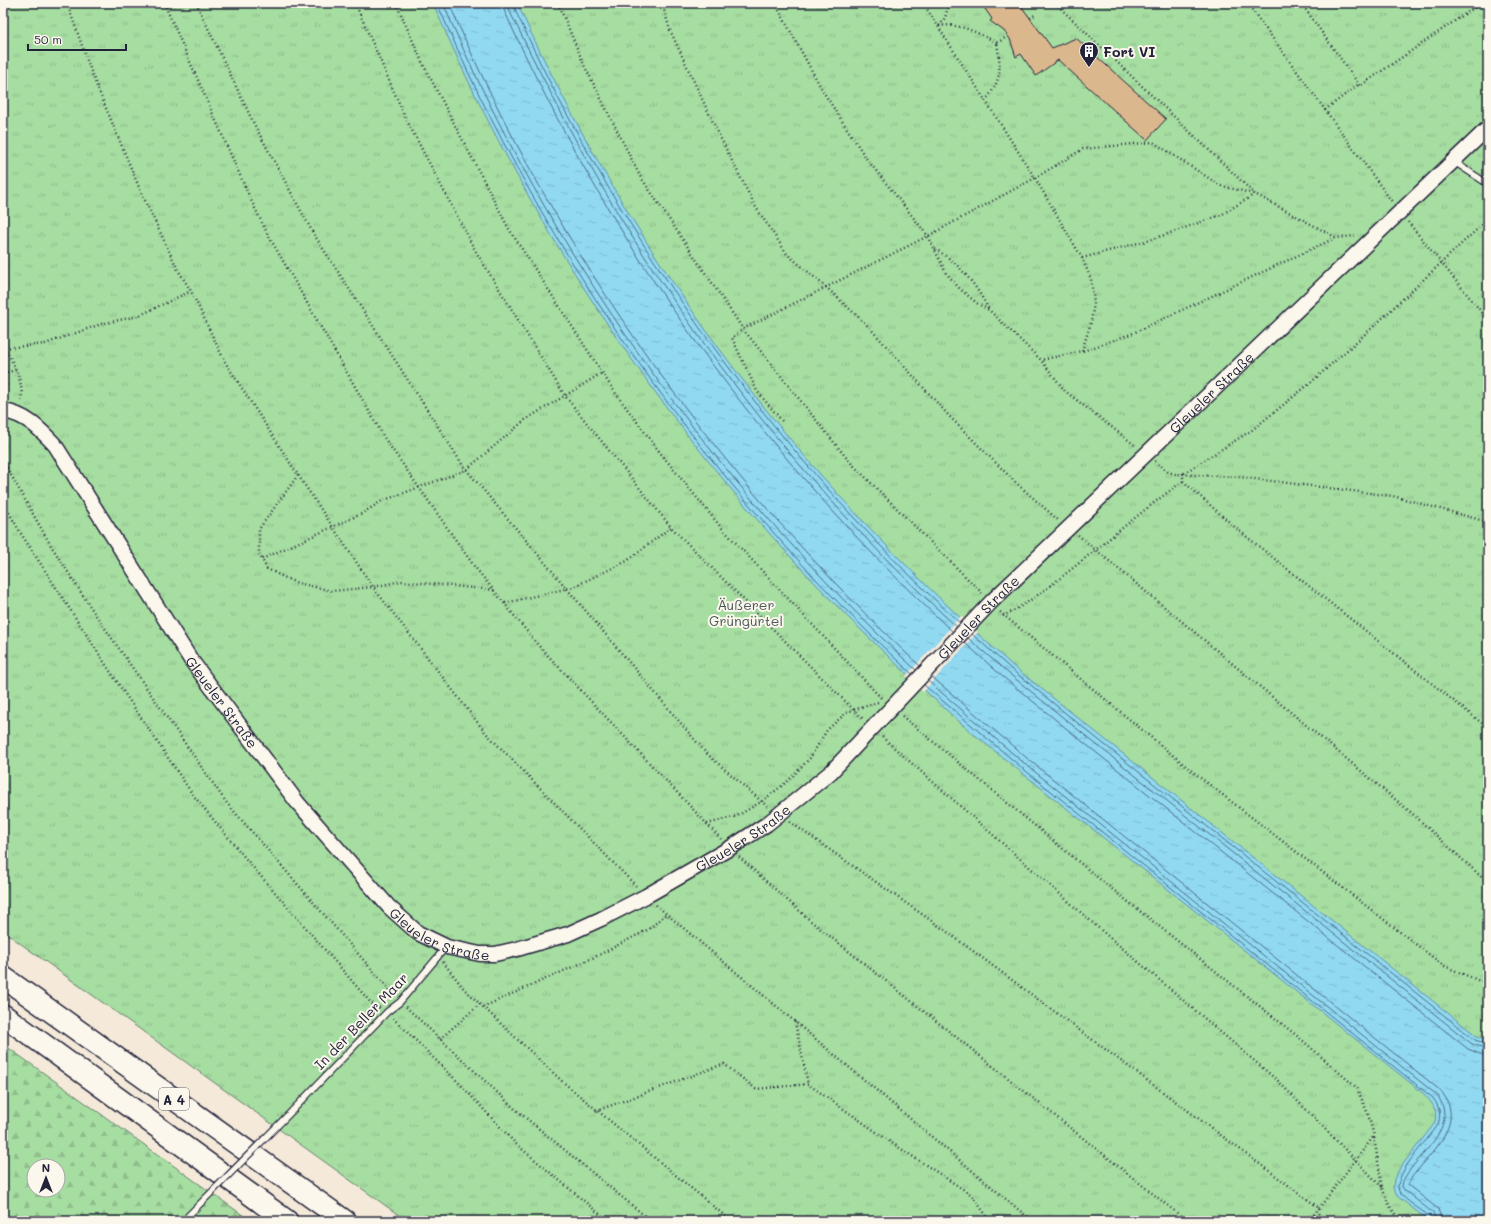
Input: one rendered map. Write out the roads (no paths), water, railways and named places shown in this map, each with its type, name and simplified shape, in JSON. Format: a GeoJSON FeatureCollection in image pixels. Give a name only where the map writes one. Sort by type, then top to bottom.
{"type":"FeatureCollection","features":[{"type":"Feature","properties":{"kind":"highway","name":"A 4"},"geometry":{"type":"LineString","coordinates":[[3,977],[345,1221]]}},
{"type":"Feature","properties":{"kind":"highway","name":"A 4"},"geometry":{"type":"LineString","coordinates":[[3,1016],[287,1221]]}},
{"type":"Feature","properties":{"kind":"street","name":"Gleueler Straße"},"geometry":{"type":"LineString","coordinates":[[9,413],[32,422],[55,445],[191,660],[297,802],[394,911],[442,952],[495,954],[568,934],[646,896],[730,848],[778,815],[832,772],[982,612],[1488,128]]}},
{"type":"Feature","properties":{"kind":"lane"},"geometry":{"type":"LineString","coordinates":[[1453,161],[1488,184]]}},
{"type":"Feature","properties":{"kind":"lane","name":"In der Beller Maar"},"geometry":{"type":"LineString","coordinates":[[185,1219],[387,1012],[400,1002],[442,952]]}},
{"type":"Feature","properties":{"kind":"water"},"geometry":{"type":"Polygon","coordinates":[[[433,3],[517,3],[547,66],[614,190],[690,308],[731,365],[820,474],[914,573],[1013,666],[1478,1037],[1488,1040],[1488,1221],[1429,1221],[1397,1196],[1393,1188],[1394,1179],[1400,1168],[1434,1124],[1436,1115],[1434,1107],[1423,1093],[971,732],[852,621],[756,519],[648,382],[598,310],[552,236],[509,160],[469,82],[433,3]]]}},
{"type":"Feature","properties":{"kind":"place","name":"Fort VI"},"geometry":{"type":"Point","coordinates":[1089,68]}},
{"type":"Feature","properties":{"kind":"park label","name":"Äußerer Grüngürtel"},"geometry":{"type":"Point","coordinates":[746,612]}}]}
